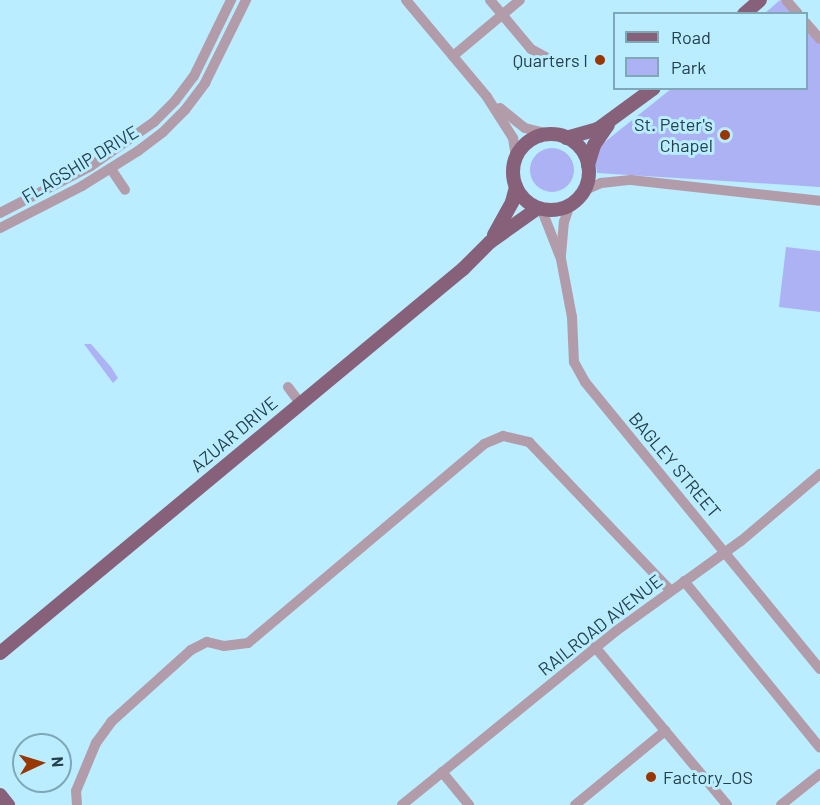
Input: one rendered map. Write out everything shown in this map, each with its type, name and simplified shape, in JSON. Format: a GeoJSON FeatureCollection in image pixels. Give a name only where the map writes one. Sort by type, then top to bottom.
{"type":"FeatureCollection","features":[{"type":"Feature","properties":{"kind":"main road"},"geometry":{"type":"LineString","coordinates":[[746,12],[760,0]]}},
{"type":"Feature","properties":{"kind":"main road"},"geometry":{"type":"LineString","coordinates":[[611,121],[594,145],[588,165],[587,183],[570,205],[554,210],[539,208],[529,203],[516,187],[513,167],[526,143],[549,134],[567,138],[587,134],[611,121],[651,90]]}},
{"type":"Feature","properties":{"kind":"main road"},"geometry":{"type":"LineString","coordinates":[[567,138],[580,149],[588,165]]}},
{"type":"Feature","properties":{"kind":"main road","name":"AZUAR DRIVE"},"geometry":{"type":"LineString","coordinates":[[490,242],[512,202],[516,187]]}},
{"type":"Feature","properties":{"kind":"main road","name":"AZUAR DRIVE"},"geometry":{"type":"LineString","coordinates":[[0,653],[463,269],[490,242],[539,208]]}},
{"type":"Feature","properties":{"kind":"main road"},"geometry":{"type":"LineString","coordinates":[[0,795],[9,805]]}},
{"type":"Feature","properties":{"kind":"street","name":"FLAGSHIP DRIVE"},"geometry":{"type":"LineString","coordinates":[[0,213],[83,170],[154,122],[175,101],[194,75],[231,0]]}},
{"type":"Feature","properties":{"kind":"street","name":"FLAGSHIP DRIVE"},"geometry":{"type":"LineString","coordinates":[[0,228],[63,197],[111,169],[157,137],[190,104],[215,68],[246,0]]}},
{"type":"Feature","properties":{"kind":"street"},"geometry":{"type":"LineString","coordinates":[[406,0],[487,96],[513,138],[516,158]]}},
{"type":"Feature","properties":{"kind":"street"},"geometry":{"type":"LineString","coordinates":[[490,0],[531,49],[547,58]]}},
{"type":"Feature","properties":{"kind":"street"},"geometry":{"type":"LineString","coordinates":[[453,56],[520,0]]}},
{"type":"Feature","properties":{"kind":"street"},"geometry":{"type":"LineString","coordinates":[[786,0],[796,12]]}},
{"type":"Feature","properties":{"kind":"street"},"geometry":{"type":"LineString","coordinates":[[808,24],[820,39]]}},
{"type":"Feature","properties":{"kind":"street"},"geometry":{"type":"LineString","coordinates":[[487,96],[525,128],[549,134]]}},
{"type":"Feature","properties":{"kind":"street"},"geometry":{"type":"LineString","coordinates":[[111,169],[125,190]]}},
{"type":"Feature","properties":{"kind":"street"},"geometry":{"type":"LineString","coordinates":[[583,191],[601,183],[631,180],[820,201]]}},
{"type":"Feature","properties":{"kind":"street","name":"BAGLEY STREET"},"geometry":{"type":"LineString","coordinates":[[561,258],[564,222],[570,205]]}},
{"type":"Feature","properties":{"kind":"street","name":"BAGLEY STREET"},"geometry":{"type":"LineString","coordinates":[[539,208],[561,258],[572,317],[574,362],[585,382],[820,669]]}},
{"type":"Feature","properties":{"kind":"street"},"geometry":{"type":"LineString","coordinates":[[288,387],[300,403]]}},
{"type":"Feature","properties":{"kind":"street"},"geometry":{"type":"LineString","coordinates":[[77,805],[76,791],[80,781],[96,743],[111,722],[191,650],[207,642],[224,646],[248,643],[484,444],[503,436],[529,442],[670,590]]}},
{"type":"Feature","properties":{"kind":"street","name":"RAILROAD AVENUE"},"geometry":{"type":"LineString","coordinates":[[402,805],[595,647],[670,590],[726,552],[820,474]]}},
{"type":"Feature","properties":{"kind":"street"},"geometry":{"type":"LineString","coordinates":[[684,581],[820,748]]}},
{"type":"Feature","properties":{"kind":"street"},"geometry":{"type":"LineString","coordinates":[[595,647],[727,805]]}},
{"type":"Feature","properties":{"kind":"street"},"geometry":{"type":"LineString","coordinates":[[575,805],[665,731]]}},
{"type":"Feature","properties":{"kind":"street"},"geometry":{"type":"LineString","coordinates":[[442,772],[469,805]]}},
{"type":"Feature","properties":{"kind":"street"},"geometry":{"type":"LineString","coordinates":[[781,805],[820,774]]}},
{"type":"Feature","properties":{"kind":"green space"},"geometry":{"type":"Polygon","coordinates":[[[780,0],[792,12],[766,12],[780,0]]]}},
{"type":"Feature","properties":{"kind":"green space"},"geometry":{"type":"Polygon","coordinates":[[[808,29],[820,43],[820,187],[597,173],[595,160],[601,145],[670,90],[808,90],[808,29]]]}},
{"type":"Feature","properties":{"kind":"green space"},"geometry":{"type":"Polygon","coordinates":[[[552,148],[567,155],[574,170],[567,185],[552,192],[537,185],[530,170],[537,155],[552,148]]]}},
{"type":"Feature","properties":{"kind":"green space"},"geometry":{"type":"Polygon","coordinates":[[[786,247],[820,251],[820,312],[779,307],[786,247]]]}},
{"type":"Feature","properties":{"kind":"green space"},"geometry":{"type":"Polygon","coordinates":[[[84,344],[91,344],[111,367],[118,378],[113,383],[84,344]]]}},
{"type":"Feature","properties":{"kind":"place","name":"Quarters I"},"geometry":{"type":"Point","coordinates":[600,60]}},
{"type":"Feature","properties":{"kind":"place","name":"St. Peter's Chapel"},"geometry":{"type":"Point","coordinates":[725,135]}},
{"type":"Feature","properties":{"kind":"place","name":"Factory_OS"},"geometry":{"type":"Point","coordinates":[651,777]}}]}
